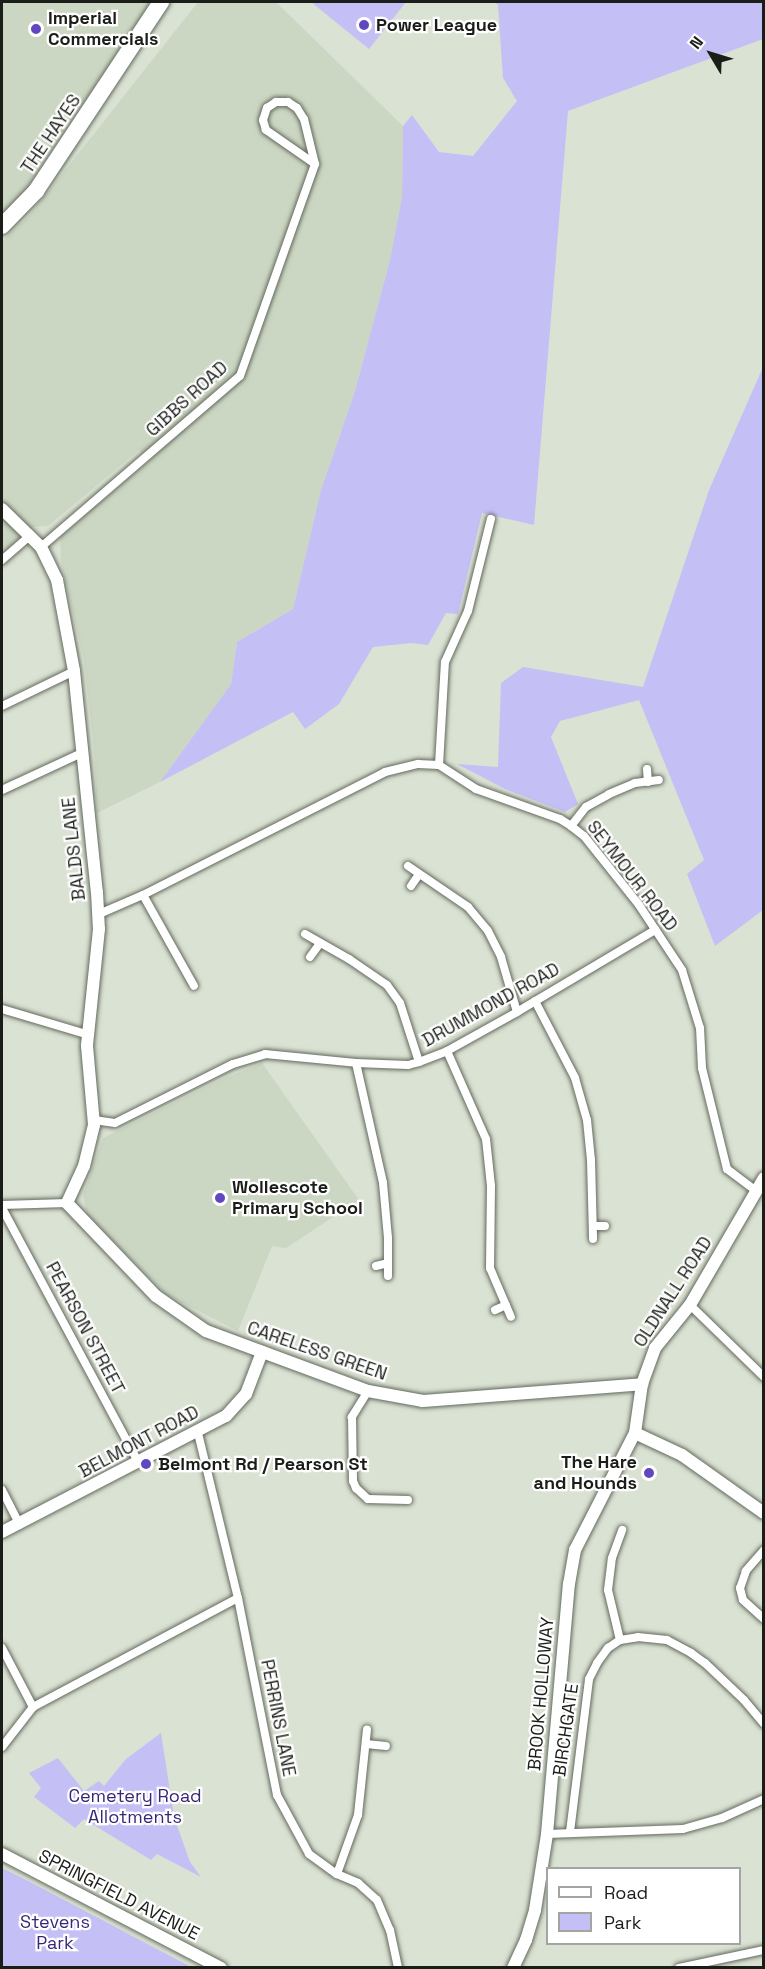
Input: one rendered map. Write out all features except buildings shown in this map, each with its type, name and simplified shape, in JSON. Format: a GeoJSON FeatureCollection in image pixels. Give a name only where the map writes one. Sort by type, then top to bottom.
{"type":"FeatureCollection","features":[{"type":"Feature","properties":{"kind":"highway","name":"THE HAYES"},"geometry":{"type":"LineString","coordinates":[[2,226],[36,191],[161,2]]}},
{"type":"Feature","properties":{"kind":"street"},"geometry":{"type":"LineString","coordinates":[[276,102],[288,102],[297,108],[304,119],[315,164],[266,130],[263,120],[267,108],[276,102]]}},
{"type":"Feature","properties":{"kind":"street","name":"GIBBS ROAD"},"geometry":{"type":"LineString","coordinates":[[41,547],[240,376],[315,164]]}},
{"type":"Feature","properties":{"kind":"street","name":"BALDS LANE"},"geometry":{"type":"LineString","coordinates":[[2,509],[41,547],[57,580],[74,671],[84,752],[99,914],[87,1046],[94,1120],[84,1166],[67,1203]]}},
{"type":"Feature","properties":{"kind":"street"},"geometry":{"type":"LineString","coordinates":[[99,914],[143,895],[385,772],[418,764],[439,765],[445,662],[468,611],[491,519]]}},
{"type":"Feature","properties":{"kind":"street"},"geometry":{"type":"LineString","coordinates":[[2,560],[31,535]]}},
{"type":"Feature","properties":{"kind":"street"},"geometry":{"type":"LineString","coordinates":[[2,706],[74,671]]}},
{"type":"Feature","properties":{"kind":"street"},"geometry":{"type":"LineString","coordinates":[[2,790],[84,752]]}},
{"type":"Feature","properties":{"kind":"street","name":"SEYMOUR ROAD"},"geometry":{"type":"LineString","coordinates":[[439,765],[476,789],[560,819],[571,826],[584,836],[655,930],[682,970],[700,1028],[702,1068],[727,1169],[756,1191]]}},
{"type":"Feature","properties":{"kind":"street"},"geometry":{"type":"LineString","coordinates":[[646,770],[648,782]]}},
{"type":"Feature","properties":{"kind":"street"},"geometry":{"type":"LineString","coordinates":[[571,826],[586,807],[635,783],[659,780]]}},
{"type":"Feature","properties":{"kind":"street"},"geometry":{"type":"LineString","coordinates":[[408,866],[468,907],[488,931],[501,957],[517,1012]]}},
{"type":"Feature","properties":{"kind":"street"},"geometry":{"type":"LineString","coordinates":[[411,886],[419,874]]}},
{"type":"Feature","properties":{"kind":"street"},"geometry":{"type":"LineString","coordinates":[[143,895],[194,986]]}},
{"type":"Feature","properties":{"kind":"street","name":"DRUMMOND ROAD"},"geometry":{"type":"LineString","coordinates":[[94,1120],[116,1123],[233,1064],[265,1054],[356,1063],[408,1065],[419,1062],[447,1051],[517,1012],[655,930]]}},
{"type":"Feature","properties":{"kind":"street"},"geometry":{"type":"LineString","coordinates":[[305,934],[350,959],[394,993],[419,1062]]}},
{"type":"Feature","properties":{"kind":"street"},"geometry":{"type":"LineString","coordinates":[[310,957],[320,943]]}},
{"type":"Feature","properties":{"kind":"street"},"geometry":{"type":"LineString","coordinates":[[535,1001],[575,1078],[586,1120],[591,1160],[593,1239]]}},
{"type":"Feature","properties":{"kind":"street"},"geometry":{"type":"LineString","coordinates":[[2,1009],[89,1035]]}},
{"type":"Feature","properties":{"kind":"street"},"geometry":{"type":"LineString","coordinates":[[447,1051],[486,1139],[491,1186],[490,1268],[511,1317]]}},
{"type":"Feature","properties":{"kind":"street"},"geometry":{"type":"LineString","coordinates":[[356,1063],[383,1183],[388,1276]]}},
{"type":"Feature","properties":{"kind":"street","name":"OLDNALL ROAD"},"geometry":{"type":"LineString","coordinates":[[635,1433],[642,1384],[655,1348],[690,1305],[764,1178]]}},
{"type":"Feature","properties":{"kind":"street"},"geometry":{"type":"LineString","coordinates":[[2,1207],[67,1203]]}},
{"type":"Feature","properties":{"kind":"street","name":"CARELESS GREEN"},"geometry":{"type":"LineString","coordinates":[[67,1203],[156,1296],[206,1331],[368,1391],[423,1401],[642,1384]]}},
{"type":"Feature","properties":{"kind":"street","name":"PEARSON STREET"},"geometry":{"type":"LineString","coordinates":[[2,1207],[139,1463]]}},
{"type":"Feature","properties":{"kind":"street"},"geometry":{"type":"LineString","coordinates":[[594,1226],[605,1227]]}},
{"type":"Feature","properties":{"kind":"street"},"geometry":{"type":"LineString","coordinates":[[376,1266],[388,1263]]}},
{"type":"Feature","properties":{"kind":"street"},"geometry":{"type":"LineString","coordinates":[[495,1311],[506,1305]]}},
{"type":"Feature","properties":{"kind":"street"},"geometry":{"type":"LineString","coordinates":[[690,1305],[764,1377]]}},
{"type":"Feature","properties":{"kind":"street","name":"BELMONT ROAD"},"geometry":{"type":"LineString","coordinates":[[2,1532],[20,1525],[226,1416],[242,1400],[262,1352]]}},
{"type":"Feature","properties":{"kind":"street"},"geometry":{"type":"LineString","coordinates":[[368,1391],[352,1417],[353,1481],[356,1488],[368,1499],[408,1500]]}},
{"type":"Feature","properties":{"kind":"street","name":"PERRINS LANE"},"geometry":{"type":"LineString","coordinates":[[198,1432],[238,1598],[277,1795],[309,1854],[337,1874],[358,1883],[377,1900],[390,1930],[398,1968]]}},
{"type":"Feature","properties":{"kind":"street"},"geometry":{"type":"LineString","coordinates":[[635,1433],[682,1455],[764,1512]]}},
{"type":"Feature","properties":{"kind":"street","name":"BROOK HOLLOWAY"},"geometry":{"type":"LineString","coordinates":[[513,1968],[526,1940],[535,1910],[547,1834],[569,1584],[575,1550],[635,1433]]}},
{"type":"Feature","properties":{"kind":"street"},"geometry":{"type":"LineString","coordinates":[[2,1490],[20,1525]]}},
{"type":"Feature","properties":{"kind":"street"},"geometry":{"type":"LineString","coordinates":[[622,1530],[612,1558],[608,1590],[620,1640],[638,1637],[667,1641],[683,1649],[705,1663],[744,1700],[764,1724]]}},
{"type":"Feature","properties":{"kind":"street"},"geometry":{"type":"LineString","coordinates":[[764,1550],[746,1571],[740,1588],[743,1600],[764,1619]]}},
{"type":"Feature","properties":{"kind":"street"},"geometry":{"type":"LineString","coordinates":[[2,1747],[33,1707],[238,1598]]}},
{"type":"Feature","properties":{"kind":"street","name":"BIRCHGATE"},"geometry":{"type":"LineString","coordinates":[[570,1833],[589,1679],[602,1655],[620,1640]]}},
{"type":"Feature","properties":{"kind":"street"},"geometry":{"type":"LineString","coordinates":[[2,1648],[33,1707]]}},
{"type":"Feature","properties":{"kind":"street"},"geometry":{"type":"LineString","coordinates":[[337,1874],[358,1815],[367,1729]]}},
{"type":"Feature","properties":{"kind":"street"},"geometry":{"type":"LineString","coordinates":[[366,1744],[386,1746]]}},
{"type":"Feature","properties":{"kind":"street"},"geometry":{"type":"LineString","coordinates":[[547,1834],[682,1829],[722,1818],[764,1799]]}},
{"type":"Feature","properties":{"kind":"street","name":"SPRINGFIELD AVENUE"},"geometry":{"type":"LineString","coordinates":[[2,1854],[220,1968]]}},
{"type":"Feature","properties":{"kind":"street"},"geometry":{"type":"LineString","coordinates":[[679,1968],[764,1950]]}},
{"type":"Feature","properties":{"kind":"shaded area"},"geometry":{"type":"Polygon","coordinates":[[[2,2],[151,2],[26,190],[2,215],[2,2]]]}},
{"type":"Feature","properties":{"kind":"shaded area"},"geometry":{"type":"Polygon","coordinates":[[[198,2],[276,2],[403,126],[402,197],[390,260],[355,391],[321,490],[293,609],[237,642],[231,684],[160,782],[97,813],[94,751],[84,661],[61,561],[60,537],[149,461],[139,450],[48,526],[33,527],[2,554],[2,241],[29,216],[198,2]]]}},
{"type":"Feature","properties":{"kind":"shaded area","name":"Wollescote Primary School"},"geometry":{"type":"Polygon","coordinates":[[[262,1063],[359,1200],[286,1248],[272,1246],[238,1331],[167,1295],[87,1214],[83,1195],[103,1138],[225,1078],[262,1063]]]}},
{"type":"Feature","properties":{"kind":"green space","name":"Power League"},"geometry":{"type":"Polygon","coordinates":[[[311,2],[406,2],[369,49],[311,2]]]}},
{"type":"Feature","properties":{"kind":"green space"},"geometry":{"type":"Polygon","coordinates":[[[494,2],[763,2],[763,39],[568,111],[534,525],[482,513],[458,614],[446,613],[428,645],[411,643],[373,647],[339,704],[305,729],[293,712],[160,782],[231,684],[237,642],[293,609],[321,490],[355,391],[390,260],[402,197],[403,126],[412,115],[439,152],[473,156],[517,101],[503,78],[498,5],[494,2]]]}},
{"type":"Feature","properties":{"kind":"green space"},"geometry":{"type":"Polygon","coordinates":[[[763,367],[763,910],[715,946],[687,874],[704,860],[639,700],[560,721],[551,737],[578,804],[565,812],[505,789],[457,764],[498,767],[501,683],[523,667],[643,687],[709,490],[763,367]]]}},
{"type":"Feature","properties":{"kind":"green space","name":"Cemetery Road Allotments"},"geometry":{"type":"Polygon","coordinates":[[[161,1733],[174,1817],[190,1862],[201,1877],[157,1854],[151,1860],[84,1819],[75,1828],[34,1797],[41,1788],[29,1773],[58,1758],[84,1791],[99,1781],[104,1786],[126,1759],[161,1733]]]}},
{"type":"Feature","properties":{"kind":"green space","name":"Stevens Park"},"geometry":{"type":"Polygon","coordinates":[[[2,1868],[32,1883],[191,1967],[2,1967],[2,1868]]]}},
{"type":"Feature","properties":{"kind":"place","name":"Power League"},"geometry":{"type":"Point","coordinates":[364,25]}},
{"type":"Feature","properties":{"kind":"place","name":"Imperial Commercials"},"geometry":{"type":"Point","coordinates":[36,29]}},
{"type":"Feature","properties":{"kind":"place","name":"Wollescote Primary School"},"geometry":{"type":"Point","coordinates":[220,1198]}},
{"type":"Feature","properties":{"kind":"place","name":"Belmont Rd / Pearson St"},"geometry":{"type":"Point","coordinates":[146,1464]}},
{"type":"Feature","properties":{"kind":"place","name":"The Hare and Hounds"},"geometry":{"type":"Point","coordinates":[649,1473]}}]}
